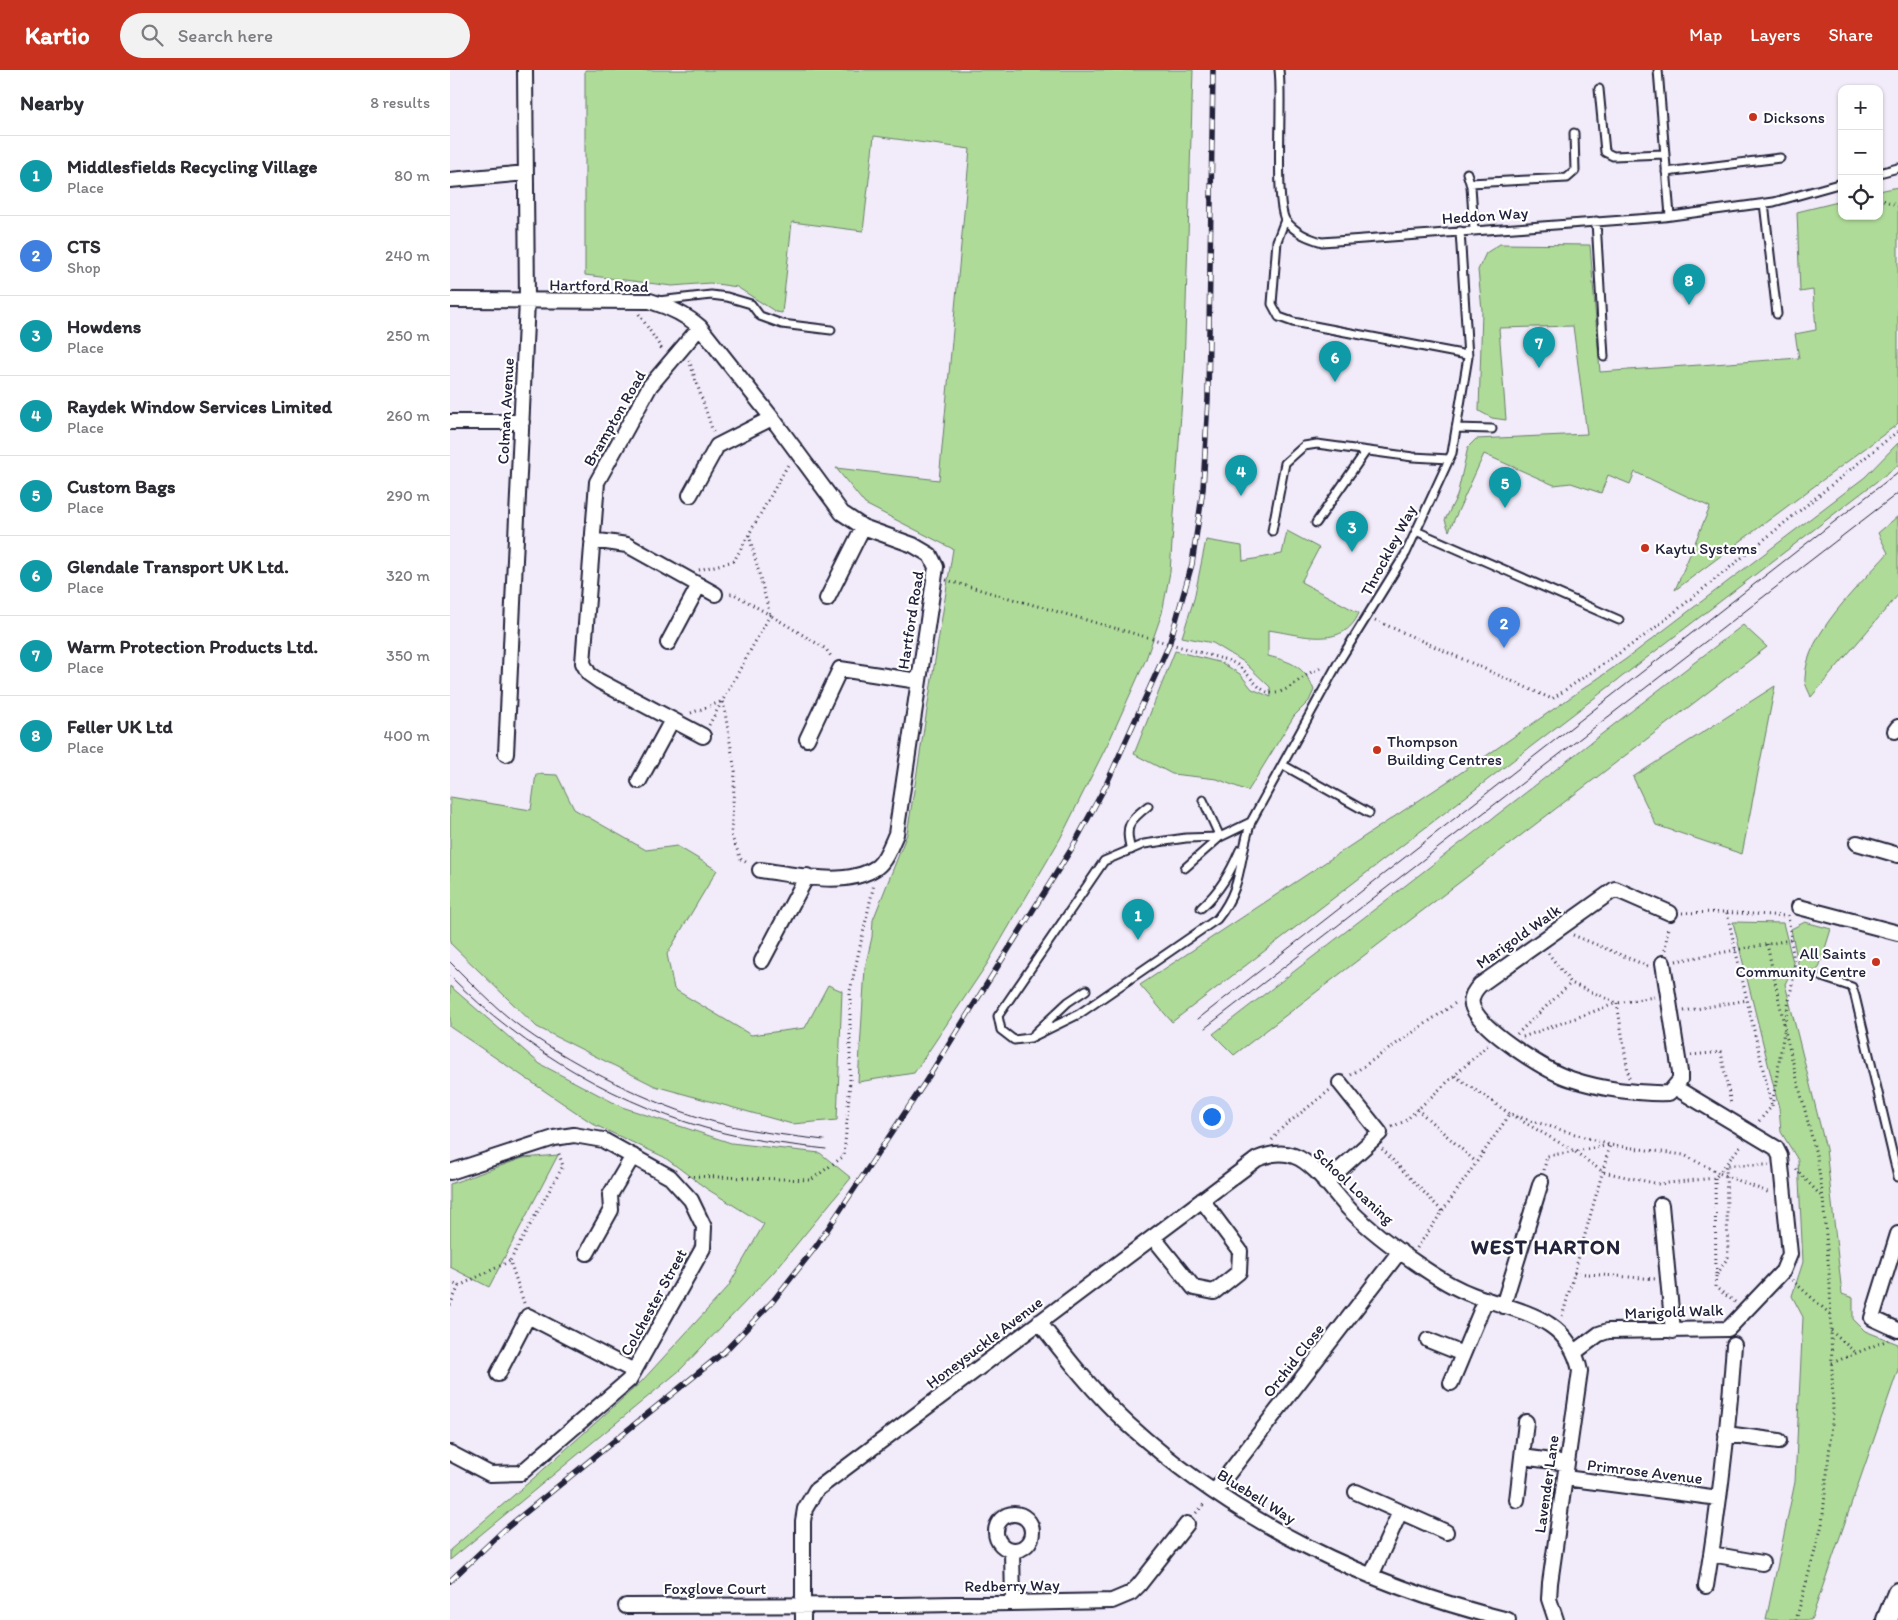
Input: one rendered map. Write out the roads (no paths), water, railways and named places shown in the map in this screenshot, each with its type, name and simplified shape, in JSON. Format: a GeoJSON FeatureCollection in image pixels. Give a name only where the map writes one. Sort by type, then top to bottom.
{"type":"FeatureCollection","features":[{"type":"Feature","properties":{"kind":"main road"},"geometry":{"type":"LineString","coordinates":[[1887,1620],[1898,1594]]}},
{"type":"Feature","properties":{"kind":"street","name":"Colman Avenue"},"geometry":{"type":"LineString","coordinates":[[506,754],[528,301],[525,70]]}},
{"type":"Feature","properties":{"kind":"street"},"geometry":{"type":"LineString","coordinates":[[450,180],[526,173]]}},
{"type":"Feature","properties":{"kind":"street","name":"Hartford Road"},"geometry":{"type":"LineString","coordinates":[[450,300],[650,302],[671,308],[700,327],[772,418],[842,513],[863,527],[913,545],[930,555],[936,567],[936,578],[918,681],[896,834],[888,852],[877,867],[856,876],[840,878],[806,876]]}},
{"type":"Feature","properties":{"kind":"street","name":"Brampton Road"},"geometry":{"type":"LineString","coordinates":[[700,327],[650,386],[597,482],[583,663],[589,674],[599,681],[703,736]]}},
{"type":"Feature","properties":{"kind":"street"},"geometry":{"type":"LineString","coordinates":[[690,495],[717,446],[772,418]]}},
{"type":"Feature","properties":{"kind":"street"},"geometry":{"type":"LineString","coordinates":[[450,422],[522,422]]}},
{"type":"Feature","properties":{"kind":"street"},"geometry":{"type":"LineString","coordinates":[[828,600],[863,527]]}},
{"type":"Feature","properties":{"kind":"street"},"geometry":{"type":"LineString","coordinates":[[592,540],[627,545],[715,594]]}},
{"type":"Feature","properties":{"kind":"street"},"geometry":{"type":"LineString","coordinates":[[668,643],[699,585]]}},
{"type":"Feature","properties":{"kind":"street"},"geometry":{"type":"LineString","coordinates":[[807,738],[840,669],[918,681]]}},
{"type":"Feature","properties":{"kind":"street"},"geometry":{"type":"LineString","coordinates":[[639,781],[672,720]]}},
{"type":"Feature","properties":{"kind":"street"},"geometry":{"type":"LineString","coordinates":[[1857,843],[1898,855]]}},
{"type":"Feature","properties":{"kind":"street"},"geometry":{"type":"LineString","coordinates":[[760,870],[806,876],[762,961]]}},
{"type":"Feature","properties":{"kind":"street","name":"Marigold Walk"},"geometry":{"type":"LineString","coordinates":[[1575,1352],[1599,1334],[1608,1331],[1728,1329],[1783,1271],[1790,1254],[1781,1165],[1776,1148],[1676,1088],[1669,1093],[1631,1090],[1570,1079],[1552,1070],[1504,1039],[1487,1026],[1473,1008],[1472,999],[1474,991],[1615,889],[1670,913]]}},
{"type":"Feature","properties":{"kind":"street"},"geometry":{"type":"LineString","coordinates":[[1799,908],[1898,933]]}},
{"type":"Feature","properties":{"kind":"street"},"geometry":{"type":"LineString","coordinates":[[1664,968],[1678,1056],[1680,1080],[1676,1088]]}},
{"type":"Feature","properties":{"kind":"street"},"geometry":{"type":"LineString","coordinates":[[1325,1183],[1376,1137],[1340,1082]]}},
{"type":"Feature","properties":{"kind":"street","name":"Colchester Street"},"geometry":{"type":"LineString","coordinates":[[450,1172],[554,1138],[574,1135],[602,1140],[670,1177],[691,1200],[704,1227],[703,1248],[629,1380],[521,1473],[490,1474],[450,1453]]}},
{"type":"Feature","properties":{"kind":"street","name":"Honeysuckle Avenue"},"geometry":{"type":"LineString","coordinates":[[803,1620],[803,1520],[805,1509],[816,1490],[1257,1159],[1268,1154],[1285,1154]]}},
{"type":"Feature","properties":{"kind":"street","name":"School Loaning"},"geometry":{"type":"LineString","coordinates":[[1285,1154],[1306,1162],[1352,1212],[1405,1255],[1470,1294],[1545,1320],[1559,1330],[1575,1352]]}},
{"type":"Feature","properties":{"kind":"street"},"geometry":{"type":"LineString","coordinates":[[587,1253],[611,1210],[610,1195],[633,1156]]}},
{"type":"Feature","properties":{"kind":"street"},"geometry":{"type":"LineString","coordinates":[[1504,1306],[1541,1182]]}},
{"type":"Feature","properties":{"kind":"street"},"geometry":{"type":"LineString","coordinates":[[1153,1237],[1194,1288],[1214,1292],[1239,1272],[1240,1251],[1202,1200]]}},
{"type":"Feature","properties":{"kind":"street"},"geometry":{"type":"LineString","coordinates":[[1661,1205],[1673,1331]]}},
{"type":"Feature","properties":{"kind":"street"},"geometry":{"type":"LineString","coordinates":[[1894,1334],[1872,1318],[1898,1234]]}},
{"type":"Feature","properties":{"kind":"street","name":"Orchid Close"},"geometry":{"type":"LineString","coordinates":[[1215,1491],[1405,1255]]}},
{"type":"Feature","properties":{"kind":"street"},"geometry":{"type":"LineString","coordinates":[[1451,1382],[1486,1299]]}},
{"type":"Feature","properties":{"kind":"street"},"geometry":{"type":"LineString","coordinates":[[498,1374],[528,1316],[634,1372]]}},
{"type":"Feature","properties":{"kind":"street","name":"Bluebell Way"},"geometry":{"type":"LineString","coordinates":[[1039,1322],[1084,1380],[1128,1424],[1215,1491],[1284,1535],[1371,1576],[1409,1591],[1488,1618],[1508,1620]]}},
{"type":"Feature","properties":{"kind":"street"},"geometry":{"type":"LineString","coordinates":[[1428,1340],[1463,1354]]}},
{"type":"Feature","properties":{"kind":"street","name":"Primrose Avenue"},"geometry":{"type":"LineString","coordinates":[[1706,1586],[1719,1498],[1734,1345]]}},
{"type":"Feature","properties":{"kind":"street","name":"Lavender Lane"},"geometry":{"type":"LineString","coordinates":[[1556,1620],[1549,1599],[1550,1583],[1580,1371],[1575,1352]]}},
{"type":"Feature","properties":{"kind":"street"},"geometry":{"type":"LineString","coordinates":[[1517,1500],[1526,1422]]}},
{"type":"Feature","properties":{"kind":"street"},"geometry":{"type":"LineString","coordinates":[[1726,1434],[1779,1441]]}},
{"type":"Feature","properties":{"kind":"street"},"geometry":{"type":"LineString","coordinates":[[1522,1457],[1567,1463]]}},
{"type":"Feature","properties":{"kind":"street","name":"Primrose Avenue"},"geometry":{"type":"LineString","coordinates":[[1565,1478],[1719,1498]]}},
{"type":"Feature","properties":{"kind":"street"},"geometry":{"type":"LineString","coordinates":[[1356,1492],[1446,1532]]}},
{"type":"Feature","properties":{"kind":"street"},"geometry":{"type":"LineString","coordinates":[[1371,1576],[1400,1512]]}},
{"type":"Feature","properties":{"kind":"street","name":"Redberry Way"},"geometry":{"type":"LineString","coordinates":[[803,1606],[1112,1601],[1122,1598],[1139,1585],[1187,1524]]}},
{"type":"Feature","properties":{"kind":"street"},"geometry":{"type":"LineString","coordinates":[[1012,1550],[1012,1603]]}},
{"type":"Feature","properties":{"kind":"street"},"geometry":{"type":"LineString","coordinates":[[1711,1554],[1762,1562]]}},
{"type":"Feature","properties":{"kind":"street","name":"Foxglove Court"},"geometry":{"type":"LineString","coordinates":[[626,1606],[803,1606]]}},
{"type":"Feature","properties":{"kind":"lane"},"geometry":{"type":"LineString","coordinates":[[1280,70],[1280,182],[1285,220],[1277,242],[1272,304],[1279,317],[1293,322],[1467,355]]}},
{"type":"Feature","properties":{"kind":"lane"},"geometry":{"type":"LineString","coordinates":[[1658,70],[1670,216]]}},
{"type":"Feature","properties":{"kind":"lane"},"geometry":{"type":"LineString","coordinates":[[1599,88],[1605,152],[1613,156],[1664,154]]}},
{"type":"Feature","properties":{"kind":"lane"},"geometry":{"type":"LineString","coordinates":[[1470,183],[1567,178],[1575,170],[1574,133]]}},
{"type":"Feature","properties":{"kind":"lane"},"geometry":{"type":"LineString","coordinates":[[1666,172],[1780,158]]}},
{"type":"Feature","properties":{"kind":"lane"},"geometry":{"type":"LineString","coordinates":[[1883,172],[1898,168]]}},
{"type":"Feature","properties":{"kind":"lane"},"geometry":{"type":"LineString","coordinates":[[1467,173],[1470,183],[1474,230]]}},
{"type":"Feature","properties":{"kind":"lane","name":"Heddon Way"},"geometry":{"type":"LineString","coordinates":[[1285,220],[1302,236],[1322,242],[1670,216],[1764,203],[1838,184]]}},
{"type":"Feature","properties":{"kind":"lane"},"geometry":{"type":"LineString","coordinates":[[1764,203],[1777,314]]}},
{"type":"Feature","properties":{"kind":"lane"},"geometry":{"type":"LineString","coordinates":[[1596,221],[1604,357]]}},
{"type":"Feature","properties":{"kind":"lane","name":"Throckley Way"},"geometry":{"type":"LineString","coordinates":[[1244,843],[1251,822],[1338,663],[1406,553],[1449,459],[1456,428],[1467,355],[1460,231]]}},
{"type":"Feature","properties":{"kind":"lane"},"geometry":{"type":"LineString","coordinates":[[650,302],[711,295],[728,297],[751,304],[760,316],[782,324],[831,330]]}},
{"type":"Feature","properties":{"kind":"lane"},"geometry":{"type":"LineString","coordinates":[[1456,428],[1492,429]]}},
{"type":"Feature","properties":{"kind":"lane"},"geometry":{"type":"LineString","coordinates":[[1272,531],[1285,462],[1304,446],[1317,444],[1449,459]]}},
{"type":"Feature","properties":{"kind":"lane"},"geometry":{"type":"LineString","coordinates":[[1316,523],[1366,451]]}},
{"type":"Feature","properties":{"kind":"lane"},"geometry":{"type":"LineString","coordinates":[[1416,531],[1619,620]]}},
{"type":"Feature","properties":{"kind":"lane"},"geometry":{"type":"LineString","coordinates":[[1283,765],[1369,813]]}},
{"type":"Feature","properties":{"kind":"lane"},"geometry":{"type":"LineString","coordinates":[[1203,800],[1220,837]]}},
{"type":"Feature","properties":{"kind":"lane"},"geometry":{"type":"LineString","coordinates":[[1131,850],[1126,835],[1128,825],[1148,806]]}},
{"type":"Feature","properties":{"kind":"lane"},"geometry":{"type":"LineString","coordinates":[[1185,868],[1220,837],[1251,822]]}},
{"type":"Feature","properties":{"kind":"lane"},"geometry":{"type":"LineString","coordinates":[[1220,837],[1186,838],[1144,844],[1104,861],[998,1016],[1001,1030],[1014,1040],[1030,1038],[1079,1014],[1216,919],[1230,902],[1239,876],[1244,843]]}},
{"type":"Feature","properties":{"kind":"lane"},"geometry":{"type":"LineString","coordinates":[[1201,908],[1217,894],[1228,879],[1244,843]]}},
{"type":"Feature","properties":{"kind":"lane"},"geometry":{"type":"LineString","coordinates":[[1822,977],[1852,987],[1856,996],[1898,1177]]}},
{"type":"Feature","properties":{"kind":"lane"},"geometry":{"type":"LineString","coordinates":[[1030,1038],[1068,1002],[1086,990]]}},
{"type":"Feature","properties":{"kind":"tram line"},"geometry":{"type":"LineString","coordinates":[[1198,1019],[1898,472]]}},
{"type":"Feature","properties":{"kind":"tram line"},"geometry":{"type":"LineString","coordinates":[[1205,1028],[1898,493]]}},
{"type":"Feature","properties":{"kind":"tram line"},"geometry":{"type":"LineString","coordinates":[[450,962],[491,1002],[524,1030],[580,1065],[628,1089],[677,1110],[726,1125],[824,1140]]}},
{"type":"Feature","properties":{"kind":"tram line"},"geometry":{"type":"LineString","coordinates":[[450,976],[509,1028],[542,1052],[612,1092],[686,1122],[724,1133],[762,1141],[826,1149]]}},
{"type":"Feature","properties":{"kind":"railway"},"geometry":{"type":"LineString","coordinates":[[450,1581],[504,1530],[724,1352],[773,1301],[817,1245],[924,1084],[1072,848],[1106,785],[1169,645],[1192,564],[1203,489],[1208,399],[1213,70]]}},
{"type":"Feature","properties":{"kind":"place","name":"Dicksons"},"geometry":{"type":"Point","coordinates":[1753,117]}},
{"type":"Feature","properties":{"kind":"place","name":"Feller UK Ltd"},"geometry":{"type":"Point","coordinates":[1689,305]}},
{"type":"Feature","properties":{"kind":"place","name":"Warm Protection Products Ltd."},"geometry":{"type":"Point","coordinates":[1539,368]}},
{"type":"Feature","properties":{"kind":"place","name":"Glendale Transport UK Ltd."},"geometry":{"type":"Point","coordinates":[1335,382]}},
{"type":"Feature","properties":{"kind":"place","name":"Raydek Window Services Limited"},"geometry":{"type":"Point","coordinates":[1241,496]}},
{"type":"Feature","properties":{"kind":"place","name":"Custom Bags"},"geometry":{"type":"Point","coordinates":[1505,508]}},
{"type":"Feature","properties":{"kind":"place","name":"Kaytu Systems"},"geometry":{"type":"Point","coordinates":[1645,548]}},
{"type":"Feature","properties":{"kind":"place","name":"Howdens"},"geometry":{"type":"Point","coordinates":[1352,552]}},
{"type":"Feature","properties":{"kind":"place","name":"CTS"},"geometry":{"type":"Point","coordinates":[1504,648]}},
{"type":"Feature","properties":{"kind":"place","name":"Thompson Building Centres"},"geometry":{"type":"Point","coordinates":[1377,750]}},
{"type":"Feature","properties":{"kind":"place","name":"Middlesfields Recycling Village"},"geometry":{"type":"Point","coordinates":[1138,940]}},
{"type":"Feature","properties":{"kind":"place","name":"All Saints Community Centre"},"geometry":{"type":"Point","coordinates":[1876,962]}},
{"type":"Feature","properties":{"kind":"district","name":"WEST HARTON"},"geometry":{"type":"Point","coordinates":[1546,1247]}}]}
